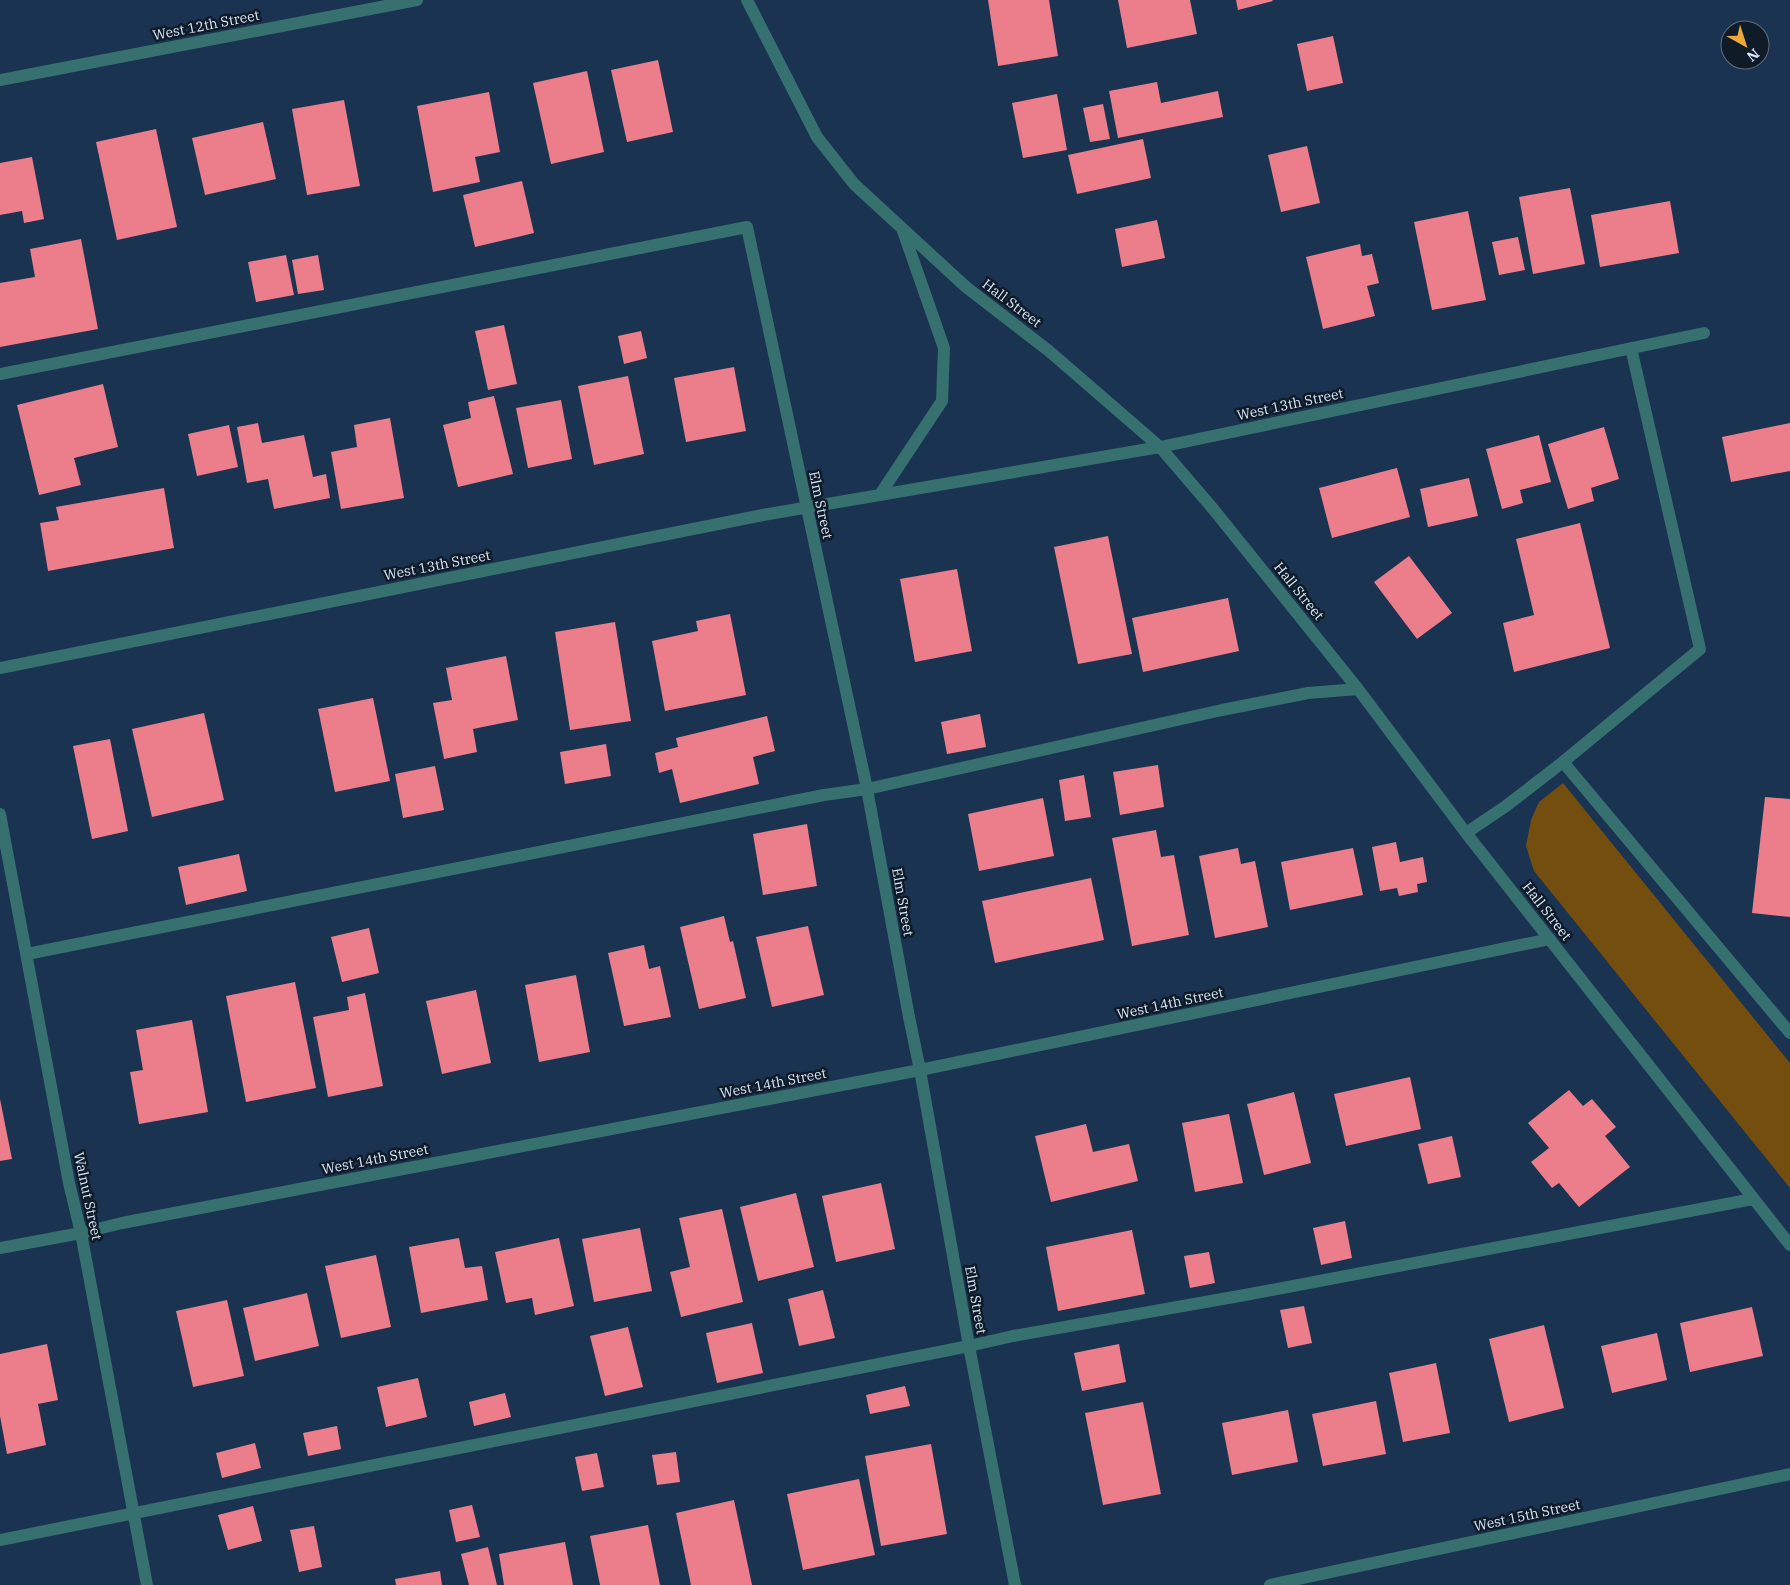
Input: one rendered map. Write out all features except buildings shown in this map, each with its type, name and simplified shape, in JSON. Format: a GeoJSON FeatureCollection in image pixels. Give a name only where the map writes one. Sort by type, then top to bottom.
{"type":"FeatureCollection","features":[{"type":"Feature","properties":{"kind":"street","name":"West 12th Street"},"geometry":{"type":"LineString","coordinates":[[0,80],[417,0]]}},
{"type":"Feature","properties":{"kind":"street","name":"Hall Street"},"geometry":{"type":"LineString","coordinates":[[747,0],[817,137],[854,184],[966,287],[1049,351],[1160,447],[1214,510],[1358,689],[1466,833],[1790,1245]]}},
{"type":"Feature","properties":{"kind":"street","name":"Elm Street"},"geometry":{"type":"LineString","coordinates":[[0,374],[747,227],[867,789],[920,1070],[969,1346],[1015,1585]]}},
{"type":"Feature","properties":{"kind":"street"},"geometry":{"type":"LineString","coordinates":[[880,493],[942,400],[944,348],[902,228]]}},
{"type":"Feature","properties":{"kind":"street","name":"West 13th Street"},"geometry":{"type":"LineString","coordinates":[[0,668],[806,507],[1160,447],[1704,333]]}},
{"type":"Feature","properties":{"kind":"street"},"geometry":{"type":"LineString","coordinates":[[1466,833],[1506,806],[1563,762],[1700,649],[1631,348]]}},
{"type":"Feature","properties":{"kind":"street"},"geometry":{"type":"LineString","coordinates":[[27,954],[824,795],[867,789],[1222,710],[1308,693],[1358,689]]}},
{"type":"Feature","properties":{"kind":"street"},"geometry":{"type":"LineString","coordinates":[[1563,762],[1790,1033]]}},
{"type":"Feature","properties":{"kind":"street","name":"Walnut Street"},"geometry":{"type":"LineString","coordinates":[[0,814],[147,1585]]}},
{"type":"Feature","properties":{"kind":"street","name":"West 14th Street"},"geometry":{"type":"LineString","coordinates":[[0,1248],[81,1233],[131,1221],[920,1070],[1550,939]]}},
{"type":"Feature","properties":{"kind":"street"},"geometry":{"type":"LineString","coordinates":[[0,1540],[1013,1336],[1244,1295],[1753,1199]]}},
{"type":"Feature","properties":{"kind":"street","name":"West 15th Street"},"geometry":{"type":"LineString","coordinates":[[1270,1585],[1790,1474]]}},
{"type":"Feature","properties":{"kind":"shaded area"},"geometry":{"type":"Polygon","coordinates":[[[1563,783],[1790,1063],[1790,1188],[1534,871],[1526,846],[1531,820],[1539,802],[1563,783]]]}}]}
